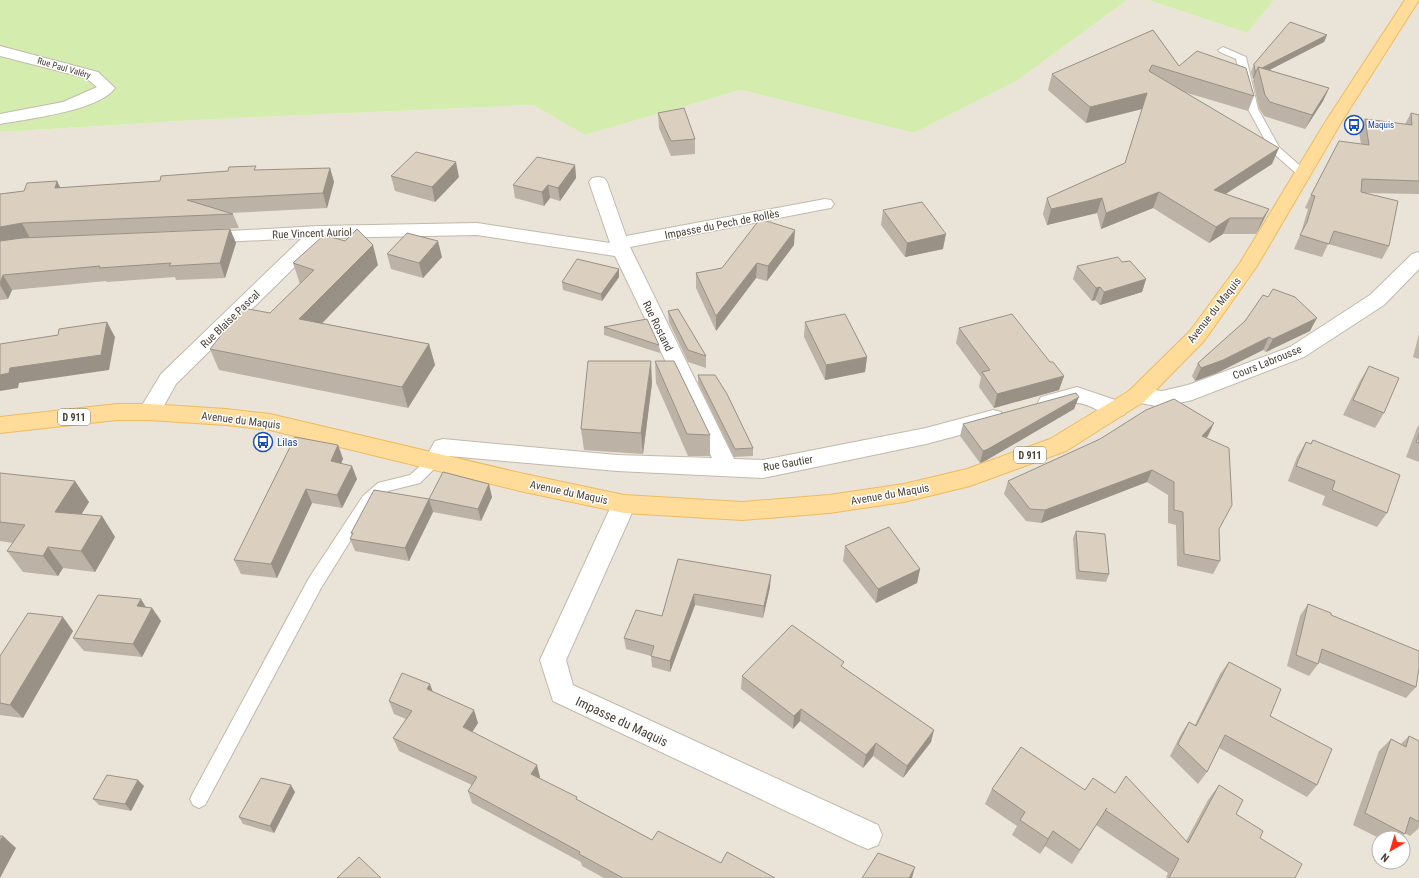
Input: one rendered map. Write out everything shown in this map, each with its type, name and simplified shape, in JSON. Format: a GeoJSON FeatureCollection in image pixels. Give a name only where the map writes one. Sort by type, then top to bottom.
{"type":"FeatureCollection","features":[{"type":"Feature","properties":{"kind":"main road","name":"Avenue du Maquis"},"geometry":{"type":"LineString","coordinates":[[149,412],[270,422],[624,504],[742,511],[829,504],[904,493],[970,477],[1058,445],[1137,396],[1197,336],[1248,266],[1334,121],[1412,0]]}},
{"type":"Feature","properties":{"kind":"main road","name":"D 911"},"geometry":{"type":"LineString","coordinates":[[0,425],[117,412],[149,412]]}},
{"type":"Feature","properties":{"kind":"street","name":"Rue Paul Valéry"},"geometry":{"type":"LineString","coordinates":[[0,51],[92,75],[107,88],[91,99],[60,109],[0,119]]}},
{"type":"Feature","properties":{"kind":"street","name":"Rue Rostand"},"geometry":{"type":"LineString","coordinates":[[598,182],[621,247],[727,468]]}},
{"type":"Feature","properties":{"kind":"street","name":"Impasse du Pech de Rollès"},"geometry":{"type":"LineString","coordinates":[[621,247],[826,204]]}},
{"type":"Feature","properties":{"kind":"street","name":"Rue Vincent Auriol"},"geometry":{"type":"LineString","coordinates":[[186,238],[319,232],[477,229],[621,247]]}},
{"type":"Feature","properties":{"kind":"street","name":"Rue Blaise Pascal"},"geometry":{"type":"LineString","coordinates":[[149,412],[168,379],[319,232]]}},
{"type":"Feature","properties":{"kind":"street","name":"Cours Labrousse"},"geometry":{"type":"LineString","coordinates":[[1137,396],[1162,400],[1192,392],[1297,352],[1377,300],[1419,258]]}},
{"type":"Feature","properties":{"kind":"street"},"geometry":{"type":"LineString","coordinates":[[1032,407],[1077,395],[1116,409]]}},
{"type":"Feature","properties":{"kind":"street","name":"Rue Gautier"},"geometry":{"type":"LineString","coordinates":[[435,461],[443,447],[617,463],[763,469],[926,436],[1009,413]]}},
{"type":"Feature","properties":{"kind":"street","name":"Impasse du Maquis"},"geometry":{"type":"LineString","coordinates":[[624,504],[553,660],[562,693],[868,835]]}},
{"type":"Feature","properties":{"kind":"lane"},"geometry":{"type":"LineString","coordinates":[[1223,50],[1241,57],[1253,109],[1275,149],[1303,174]]}},
{"type":"Feature","properties":{"kind":"lane"},"geometry":{"type":"LineString","coordinates":[[199,799],[315,583],[368,500],[383,487],[415,479],[435,461]]}},
{"type":"Feature","properties":{"kind":"shaded area"},"geometry":{"type":"Polygon","coordinates":[[[1127,0],[1148,0],[1247,33],[1274,0],[1419,0],[1419,878],[0,878],[0,132],[214,119],[533,105],[585,135],[741,90],[914,133],[1018,80],[1127,0]]]}},
{"type":"Feature","properties":{"kind":"green space"},"geometry":{"type":"Polygon","coordinates":[[[0,0],[1127,0],[1018,80],[914,133],[741,90],[585,135],[533,105],[214,119],[0,132],[0,0]]]}},
{"type":"Feature","properties":{"kind":"green space"},"geometry":{"type":"Polygon","coordinates":[[[1148,0],[1274,0],[1247,33],[1148,0]]]}},
{"type":"Feature","properties":{"kind":"building"},"geometry":{"type":"Polygon","coordinates":[[[1290,22],[1327,35],[1262,68],[1258,67],[1255,71],[1254,64],[1290,22]]]}},
{"type":"Feature","properties":{"kind":"building"},"geometry":{"type":"Polygon","coordinates":[[[1153,30],[1179,66],[1197,51],[1246,68],[1254,96],[1152,65],[1149,71],[1279,148],[1214,190],[1269,209],[1263,218],[1230,218],[1216,227],[1159,192],[1106,213],[1102,198],[1051,209],[1047,198],[1125,163],[1147,93],[1090,107],[1052,74],[1153,30]]]}},
{"type":"Feature","properties":{"kind":"building"},"geometry":{"type":"Polygon","coordinates":[[[1258,67],[1329,88],[1312,115],[1270,102],[1265,95],[1258,67]]]}},
{"type":"Feature","properties":{"kind":"building"},"geometry":{"type":"Polygon","coordinates":[[[684,108],[695,139],[671,141],[658,113],[684,108]]]}},
{"type":"Feature","properties":{"kind":"building"},"geometry":{"type":"Polygon","coordinates":[[[1411,113],[1419,115],[1419,181],[1362,179],[1361,192],[1398,201],[1389,246],[1334,231],[1329,244],[1300,235],[1307,222],[1315,196],[1311,195],[1339,141],[1369,145],[1365,119],[1412,125],[1411,113]]]}},
{"type":"Feature","properties":{"kind":"building"},"geometry":{"type":"Polygon","coordinates":[[[416,152],[456,162],[432,187],[391,176],[416,152]]]}},
{"type":"Feature","properties":{"kind":"building"},"geometry":{"type":"Polygon","coordinates":[[[537,157],[575,165],[558,188],[548,185],[542,192],[513,185],[537,157]]]}},
{"type":"Feature","properties":{"kind":"building"},"geometry":{"type":"Polygon","coordinates":[[[256,166],[254,170],[330,168],[323,193],[187,200],[233,214],[22,223],[0,227],[0,194],[24,191],[27,183],[57,181],[55,188],[160,181],[161,176],[228,171],[229,167],[256,166]]]}},
{"type":"Feature","properties":{"kind":"building"},"geometry":{"type":"Polygon","coordinates":[[[922,202],[946,234],[907,243],[883,210],[922,202]]]}},
{"type":"Feature","properties":{"kind":"building"},"geometry":{"type":"Polygon","coordinates":[[[760,219],[795,230],[768,266],[757,263],[716,316],[696,273],[722,268],[760,219]]]}},
{"type":"Feature","properties":{"kind":"building"},"geometry":{"type":"Polygon","coordinates":[[[230,229],[220,263],[169,266],[171,263],[99,268],[100,266],[3,275],[0,283],[0,241],[22,238],[230,229]]]}},
{"type":"Feature","properties":{"kind":"building"},"geometry":{"type":"Polygon","coordinates":[[[357,229],[373,245],[299,319],[429,344],[402,387],[210,349],[243,308],[270,313],[314,270],[293,263],[324,235],[345,241],[357,229]]]}},
{"type":"Feature","properties":{"kind":"building"},"geometry":{"type":"Polygon","coordinates":[[[407,233],[438,241],[419,263],[387,254],[407,233]]]}},
{"type":"Feature","properties":{"kind":"building"},"geometry":{"type":"Polygon","coordinates":[[[1118,257],[1122,262],[1130,261],[1146,279],[1104,292],[1100,287],[1096,288],[1077,266],[1118,257]]]}},
{"type":"Feature","properties":{"kind":"building"},"geometry":{"type":"Polygon","coordinates":[[[577,259],[619,269],[601,294],[562,282],[577,259]]]}},
{"type":"Feature","properties":{"kind":"building"},"geometry":{"type":"Polygon","coordinates":[[[1273,289],[1295,297],[1317,318],[1273,339],[1269,337],[1223,360],[1201,368],[1198,363],[1245,321],[1263,295],[1268,297],[1273,289]]]}},
{"type":"Feature","properties":{"kind":"building"},"geometry":{"type":"Polygon","coordinates":[[[678,309],[706,356],[688,350],[668,311],[678,309]]]}},
{"type":"Feature","properties":{"kind":"building"},"geometry":{"type":"Polygon","coordinates":[[[845,314],[867,357],[826,365],[805,322],[845,314]]]}},
{"type":"Feature","properties":{"kind":"building"},"geometry":{"type":"Polygon","coordinates":[[[1012,314],[1050,362],[1053,362],[1064,376],[997,394],[982,372],[990,370],[959,328],[1012,314]]]}},
{"type":"Feature","properties":{"kind":"building"},"geometry":{"type":"Polygon","coordinates":[[[647,319],[659,345],[604,327],[647,319]]]}},
{"type":"Feature","properties":{"kind":"building"},"geometry":{"type":"Polygon","coordinates":[[[107,322],[101,355],[10,368],[9,373],[0,375],[0,344],[58,335],[59,329],[107,322]]]}},
{"type":"Feature","properties":{"kind":"building"},"geometry":{"type":"Polygon","coordinates":[[[588,361],[651,361],[641,433],[581,429],[588,361]]]}},
{"type":"Feature","properties":{"kind":"building"},"geometry":{"type":"Polygon","coordinates":[[[655,361],[674,361],[710,435],[687,434],[655,361]]]}},
{"type":"Feature","properties":{"kind":"building"},"geometry":{"type":"Polygon","coordinates":[[[1369,366],[1399,378],[1384,413],[1353,400],[1369,366]]]}},
{"type":"Feature","properties":{"kind":"building"},"geometry":{"type":"Polygon","coordinates":[[[698,375],[715,375],[727,394],[753,448],[735,449],[698,375]]]}},
{"type":"Feature","properties":{"kind":"building"},"geometry":{"type":"Polygon","coordinates":[[[1076,393],[1079,397],[983,451],[963,424],[1076,393]]]}},
{"type":"Feature","properties":{"kind":"building"},"geometry":{"type":"Polygon","coordinates":[[[1174,399],[1214,423],[1202,436],[1229,448],[1232,505],[1219,529],[1220,561],[1184,554],[1183,512],[1174,510],[1174,482],[1152,470],[1045,510],[1030,509],[1008,481],[1100,439],[1146,410],[1174,399]]]}},
{"type":"Feature","properties":{"kind":"building"},"geometry":{"type":"Polygon","coordinates":[[[1419,435],[1419,443],[1416,442],[1419,435]]]}},
{"type":"Feature","properties":{"kind":"building"},"geometry":{"type":"Polygon","coordinates":[[[295,437],[338,445],[331,461],[352,466],[337,495],[306,489],[271,564],[234,560],[295,437]]]}},
{"type":"Feature","properties":{"kind":"building"},"geometry":{"type":"Polygon","coordinates":[[[1313,440],[1400,475],[1387,513],[1332,490],[1335,481],[1296,466],[1306,442],[1311,444],[1313,440]]]}},
{"type":"Feature","properties":{"kind":"building"},"geometry":{"type":"Polygon","coordinates":[[[443,472],[489,484],[478,509],[429,499],[443,472]]]}},
{"type":"Feature","properties":{"kind":"building"},"geometry":{"type":"Polygon","coordinates":[[[0,473],[75,481],[55,512],[102,516],[81,551],[48,547],[43,556],[7,551],[25,525],[0,522],[0,473]]]}},
{"type":"Feature","properties":{"kind":"building"},"geometry":{"type":"Polygon","coordinates":[[[374,490],[429,499],[405,548],[350,539],[353,533],[351,533],[374,490]]]}},
{"type":"Feature","properties":{"kind":"building"},"geometry":{"type":"Polygon","coordinates":[[[889,527],[920,569],[878,589],[845,546],[889,527]]]}},
{"type":"Feature","properties":{"kind":"building"},"geometry":{"type":"Polygon","coordinates":[[[1076,531],[1105,534],[1109,574],[1079,571],[1076,531]]]}},
{"type":"Feature","properties":{"kind":"building"},"geometry":{"type":"Polygon","coordinates":[[[678,559],[771,575],[764,606],[694,594],[670,661],[651,656],[654,646],[624,638],[636,610],[662,616],[678,559]]]}},
{"type":"Feature","properties":{"kind":"building"},"geometry":{"type":"Polygon","coordinates":[[[98,595],[141,599],[137,606],[152,608],[133,644],[73,638],[98,595]]]}},
{"type":"Feature","properties":{"kind":"building"},"geometry":{"type":"Polygon","coordinates":[[[1308,604],[1419,651],[1419,668],[1416,687],[1322,649],[1318,664],[1296,655],[1308,604]]]}},
{"type":"Feature","properties":{"kind":"building"},"geometry":{"type":"Polygon","coordinates":[[[28,613],[63,617],[10,705],[0,703],[0,656],[28,613]]]}},
{"type":"Feature","properties":{"kind":"building"},"geometry":{"type":"Polygon","coordinates":[[[792,625],[844,662],[841,666],[934,730],[907,766],[876,743],[866,755],[801,709],[794,716],[742,676],[792,625]]]}},
{"type":"Feature","properties":{"kind":"building"},"geometry":{"type":"Polygon","coordinates":[[[1229,662],[1281,689],[1270,716],[1332,749],[1317,785],[1225,735],[1207,772],[1178,744],[1189,722],[1196,726],[1229,662]]]}},
{"type":"Feature","properties":{"kind":"building"},"geometry":{"type":"Polygon","coordinates":[[[402,673],[430,684],[427,689],[474,710],[463,727],[537,765],[531,774],[577,797],[576,799],[652,840],[658,831],[721,863],[727,852],[775,878],[623,878],[579,854],[580,852],[468,791],[477,777],[393,738],[412,711],[389,701],[402,673]]]}},
{"type":"Feature","properties":{"kind":"building"},"geometry":{"type":"Polygon","coordinates":[[[1409,736],[1419,741],[1419,822],[1410,817],[1406,830],[1397,830],[1365,813],[1391,739],[1406,747],[1409,736]]]}},
{"type":"Feature","properties":{"kind":"building"},"geometry":{"type":"Polygon","coordinates":[[[1021,747],[1085,790],[1093,778],[1115,793],[1126,776],[1188,843],[1219,785],[1243,800],[1236,814],[1263,831],[1260,838],[1302,864],[1295,878],[1169,878],[1179,859],[1106,810],[1080,850],[1053,831],[1048,839],[1020,820],[1025,812],[992,789],[1021,747]]]}},
{"type":"Feature","properties":{"kind":"building"},"geometry":{"type":"Polygon","coordinates":[[[107,775],[138,780],[125,804],[93,799],[107,775]]]}},
{"type":"Feature","properties":{"kind":"building"},"geometry":{"type":"Polygon","coordinates":[[[261,778],[291,785],[270,826],[239,817],[261,778]]]}},
{"type":"Feature","properties":{"kind":"building"},"geometry":{"type":"Polygon","coordinates":[[[878,853],[915,867],[909,878],[862,878],[878,853]]]}},
{"type":"Feature","properties":{"kind":"building"},"geometry":{"type":"Polygon","coordinates":[[[359,857],[381,878],[337,878],[359,857]]]}},
{"type":"Feature","properties":{"kind":"place","name":"Maquis"},"geometry":{"type":"Point","coordinates":[1354,125]}},
{"type":"Feature","properties":{"kind":"place","name":"Lilas"},"geometry":{"type":"Point","coordinates":[263,442]}}]}
